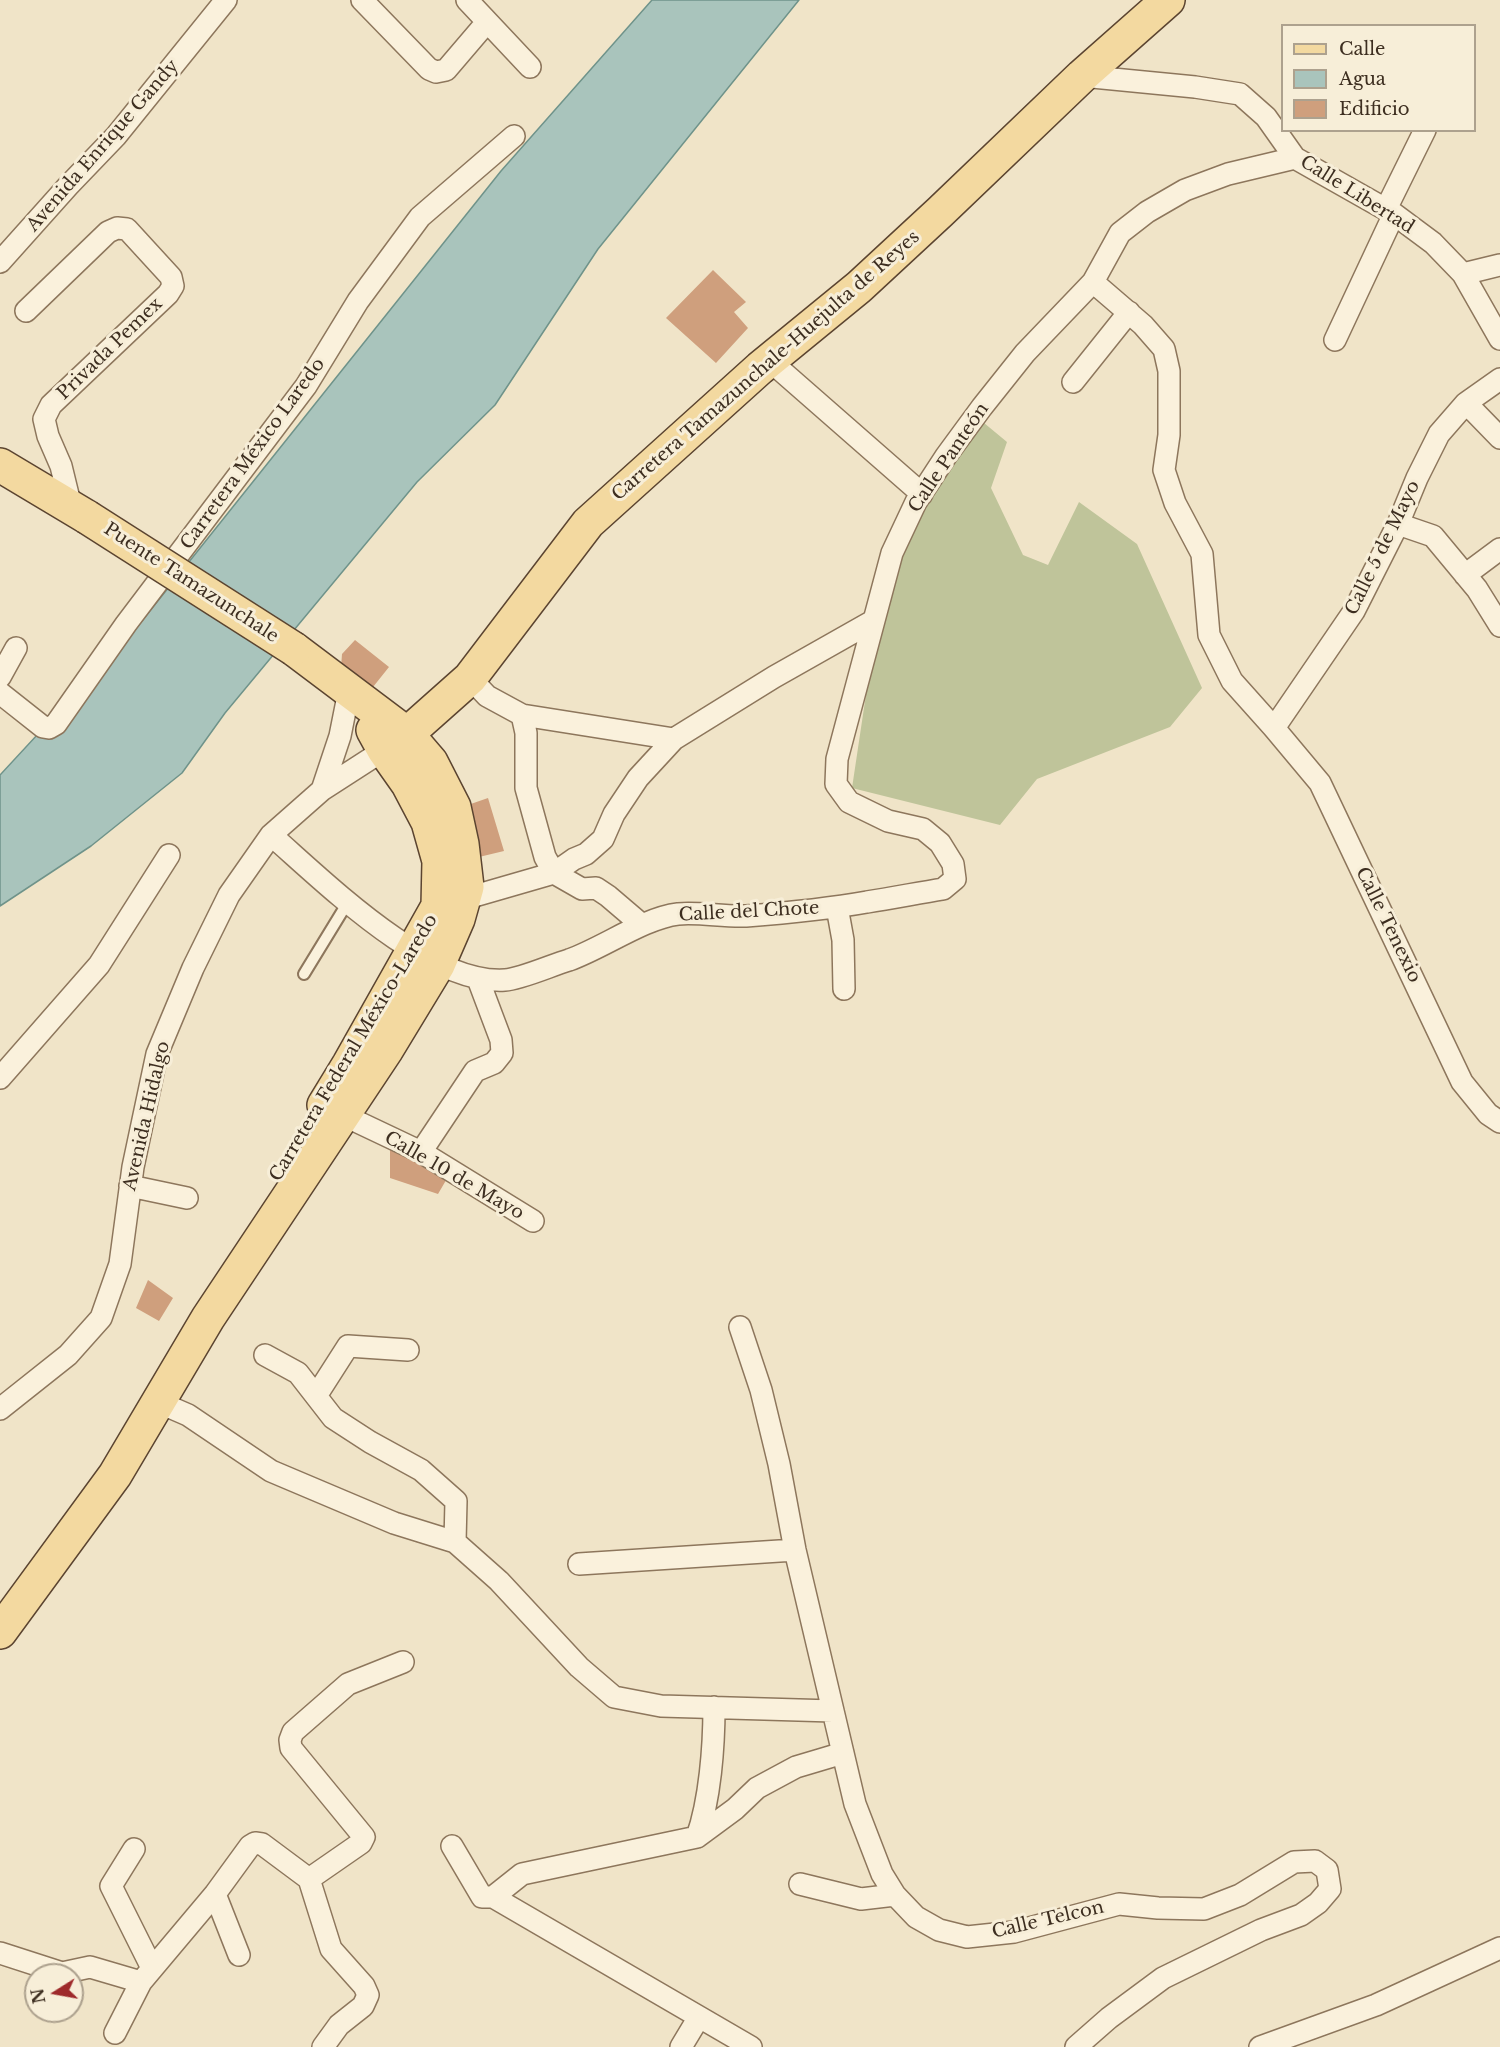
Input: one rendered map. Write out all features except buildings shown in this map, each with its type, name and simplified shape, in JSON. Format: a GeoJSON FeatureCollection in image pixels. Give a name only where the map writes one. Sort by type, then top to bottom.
{"type":"FeatureCollection","features":[{"type":"Feature","properties":{"kind":"main road","name":"Carretera Tamazunchale-Huejulta de Reyes"},"geometry":{"type":"LineString","coordinates":[[396,742],[470,678],[588,523],[770,360],[883,265],[1082,76],[1168,0]]}},
{"type":"Feature","properties":{"kind":"main road"},"geometry":{"type":"LineString","coordinates":[[0,465],[79,512]]}},
{"type":"Feature","properties":{"kind":"main road","name":"Puente Tamazunchale"},"geometry":{"type":"LineString","coordinates":[[79,512],[294,649],[351,693]]}},
{"type":"Feature","properties":{"kind":"main road","name":"Carretera Federal México-Laredo"},"geometry":{"type":"LineString","coordinates":[[0,1632],[115,1475],[158,1401],[201,1314],[344,1073],[426,958],[458,919],[467,887],[462,844],[454,807],[431,762],[396,742],[351,693]]}},
{"type":"Feature","properties":{"kind":"main road","name":"Carretera Federal México-Laredo"},"geometry":{"type":"LineString","coordinates":[[0,1596],[70,1502],[387,1049],[426,958],[438,906],[439,861],[428,822],[408,784],[396,742]]}},
{"type":"Feature","properties":{"kind":"street","name":"Avenida Enrique Gandy"},"geometry":{"type":"LineString","coordinates":[[0,262],[116,136],[226,0]]}},
{"type":"Feature","properties":{"kind":"street"},"geometry":{"type":"LineString","coordinates":[[362,0],[429,69],[436,72],[446,70],[486,22]]}},
{"type":"Feature","properties":{"kind":"street"},"geometry":{"type":"LineString","coordinates":[[467,0],[530,67]]}},
{"type":"Feature","properties":{"kind":"street","name":"Calle Libertad"},"geometry":{"type":"LineString","coordinates":[[1082,76],[1195,87],[1240,94],[1266,117],[1295,158],[1390,212],[1433,243],[1463,274],[1500,339]]}},
{"type":"Feature","properties":{"kind":"street"},"geometry":{"type":"LineString","coordinates":[[1335,340],[1424,132]]}},
{"type":"Feature","properties":{"kind":"street","name":"Carretera México Laredo"},"geometry":{"type":"LineString","coordinates":[[0,693],[43,727],[49,728],[56,724],[126,624],[306,386],[358,301],[420,217],[514,136]]}},
{"type":"Feature","properties":{"kind":"street","name":"Calle Panteón"},"geometry":{"type":"LineString","coordinates":[[955,879],[953,864],[940,843],[923,829],[888,821],[849,802],[837,784],[837,759],[892,553],[922,494],[982,407],[1025,353],[1093,282],[1120,233],[1147,212],[1185,190],[1228,174],[1295,158]]}},
{"type":"Feature","properties":{"kind":"street","name":"Privada Pemex"},"geometry":{"type":"LineString","coordinates":[[26,311],[108,232],[117,228],[127,229],[171,277],[173,286],[168,294],[51,405],[44,418],[48,436],[79,512]]}},
{"type":"Feature","properties":{"kind":"street"},"geometry":{"type":"LineString","coordinates":[[1463,274],[1500,264]]}},
{"type":"Feature","properties":{"kind":"street","name":"Calle Tenexio"},"geometry":{"type":"LineString","coordinates":[[1093,282],[1143,325],[1164,349],[1169,371],[1169,435],[1164,470],[1175,503],[1202,554],[1209,635],[1232,681],[1320,783],[1462,1082],[1488,1114],[1500,1122]]}},
{"type":"Feature","properties":{"kind":"street"},"geometry":{"type":"LineString","coordinates":[[1073,382],[1129,312]]}},
{"type":"Feature","properties":{"kind":"street"},"geometry":{"type":"LineString","coordinates":[[770,360],[922,494]]}},
{"type":"Feature","properties":{"kind":"street","name":"Calle 5 de Mayo"},"geometry":{"type":"LineString","coordinates":[[1274,728],[1354,611],[1398,524],[1439,434],[1466,403],[1500,379]]}},
{"type":"Feature","properties":{"kind":"street"},"geometry":{"type":"LineString","coordinates":[[1466,403],[1500,438]]}},
{"type":"Feature","properties":{"kind":"street"},"geometry":{"type":"LineString","coordinates":[[1398,524],[1433,536],[1477,590],[1500,626]]}},
{"type":"Feature","properties":{"kind":"street"},"geometry":{"type":"LineString","coordinates":[[1465,575],[1500,549]]}},
{"type":"Feature","properties":{"kind":"street"},"geometry":{"type":"LineString","coordinates":[[464,899],[554,873],[574,859],[586,854],[603,839],[614,814],[638,778],[674,739],[873,621]]}},
{"type":"Feature","properties":{"kind":"street"},"geometry":{"type":"LineString","coordinates":[[0,677],[16,648]]}},
{"type":"Feature","properties":{"kind":"street"},"geometry":{"type":"LineString","coordinates":[[470,678],[488,696],[522,715],[674,739]]}},
{"type":"Feature","properties":{"kind":"street"},"geometry":{"type":"LineString","coordinates":[[322,790],[351,693]]}},
{"type":"Feature","properties":{"kind":"street"},"geometry":{"type":"LineString","coordinates":[[522,715],[526,734],[526,788],[545,857],[554,873],[582,889],[596,888],[642,926]]}},
{"type":"Feature","properties":{"kind":"street","name":"Avenida Hidalgo"},"geometry":{"type":"LineString","coordinates":[[0,1409],[68,1355],[101,1318],[120,1264],[130,1186],[157,1054],[193,968],[229,895],[271,835],[322,790],[396,742]]}},
{"type":"Feature","properties":{"kind":"street","name":"Calle del Chote"},"geometry":{"type":"LineString","coordinates":[[271,835],[348,902],[426,958],[478,979],[507,980],[517,977],[588,953],[642,926],[677,914],[744,916],[837,907],[943,890],[955,879]]}},
{"type":"Feature","properties":{"kind":"street"},"geometry":{"type":"LineString","coordinates":[[0,1078],[99,965],[169,855]]}},
{"type":"Feature","properties":{"kind":"street"},"geometry":{"type":"LineString","coordinates":[[837,907],[843,940],[844,989]]}},
{"type":"Feature","properties":{"kind":"street"},"geometry":{"type":"LineString","coordinates":[[421,1152],[475,1071],[494,1063],[501,1053],[501,1040],[478,979]]}},
{"type":"Feature","properties":{"kind":"street","name":"Calle 10 de Mayo"},"geometry":{"type":"LineString","coordinates":[[343,1115],[421,1152],[533,1221]]}},
{"type":"Feature","properties":{"kind":"street"},"geometry":{"type":"LineString","coordinates":[[130,1186],[187,1198]]}},
{"type":"Feature","properties":{"kind":"street","name":"Calle Telcon"},"geometry":{"type":"LineString","coordinates":[[740,1327],[761,1390],[779,1464],[795,1550],[855,1804],[882,1874],[895,1895],[916,1917],[939,1930],[967,1937],[1014,1932],[1119,1904],[1204,1909],[1240,1895],[1294,1862],[1315,1861],[1327,1870],[1330,1889],[1301,1915],[1261,1930],[1163,1978],[1108,2019],[1076,2047]]}},
{"type":"Feature","properties":{"kind":"street"},"geometry":{"type":"LineString","coordinates":[[316,1395],[348,1346],[408,1350]]}},
{"type":"Feature","properties":{"kind":"street"},"geometry":{"type":"LineString","coordinates":[[265,1355],[298,1373],[333,1418],[370,1442],[421,1470],[456,1501],[455,1542]]}},
{"type":"Feature","properties":{"kind":"street"},"geometry":{"type":"LineString","coordinates":[[158,1401],[188,1415],[271,1471],[394,1523],[455,1542],[499,1581],[579,1667],[614,1697],[662,1706],[833,1711]]}},
{"type":"Feature","properties":{"kind":"street"},"geometry":{"type":"LineString","coordinates":[[579,1564],[795,1550]]}},
{"type":"Feature","properties":{"kind":"street"},"geometry":{"type":"LineString","coordinates":[[309,1879],[362,1843],[364,1837],[291,1748],[290,1740],[293,1732],[348,1684],[403,1662]]}},
{"type":"Feature","properties":{"kind":"street"},"geometry":{"type":"LineString","coordinates":[[697,1837],[705,1814],[714,1707]]}},
{"type":"Feature","properties":{"kind":"street"},"geometry":{"type":"LineString","coordinates":[[493,1897],[522,1874],[697,1837],[735,1809],[757,1788],[796,1767],[843,1753]]}},
{"type":"Feature","properties":{"kind":"street"},"geometry":{"type":"LineString","coordinates":[[115,2033],[146,1975],[250,1846],[255,1843],[262,1844],[309,1879],[332,1949],[364,1986],[368,1995],[363,2006],[339,2025],[323,2047]]}},
{"type":"Feature","properties":{"kind":"street"},"geometry":{"type":"LineString","coordinates":[[452,1846],[482,1897],[493,1897],[751,2047]]}},
{"type":"Feature","properties":{"kind":"street"},"geometry":{"type":"LineString","coordinates":[[134,1849],[111,1886],[146,1975]]}},
{"type":"Feature","properties":{"kind":"street"},"geometry":{"type":"LineString","coordinates":[[800,1884],[861,1899],[895,1895]]}},
{"type":"Feature","properties":{"kind":"street"},"geometry":{"type":"LineString","coordinates":[[214,1893],[239,1955]]}},
{"type":"Feature","properties":{"kind":"street"},"geometry":{"type":"LineString","coordinates":[[1260,2047],[1376,2005],[1500,1948]]}},
{"type":"Feature","properties":{"kind":"street"},"geometry":{"type":"LineString","coordinates":[[0,1953],[62,1973],[90,1967],[146,1975]]}},
{"type":"Feature","properties":{"kind":"street"},"geometry":{"type":"LineString","coordinates":[[681,2047],[699,2017]]}},
{"type":"Feature","properties":{"kind":"lane"},"geometry":{"type":"LineString","coordinates":[[304,974],[348,902]]}},
{"type":"Feature","properties":{"kind":"green space"},"geometry":{"type":"Polygon","coordinates":[[[972,413],[1007,442],[991,488],[1023,555],[1048,565],[1079,502],[1137,544],[1202,688],[1170,727],[1037,779],[1000,825],[852,788],[883,581],[972,413]]]}},
{"type":"Feature","properties":{"kind":"water"},"geometry":{"type":"Polygon","coordinates":[[[652,0],[799,0],[598,249],[495,405],[417,482],[225,713],[182,773],[91,846],[0,906],[0,775],[137,627],[501,171],[652,0]]]}}]}
